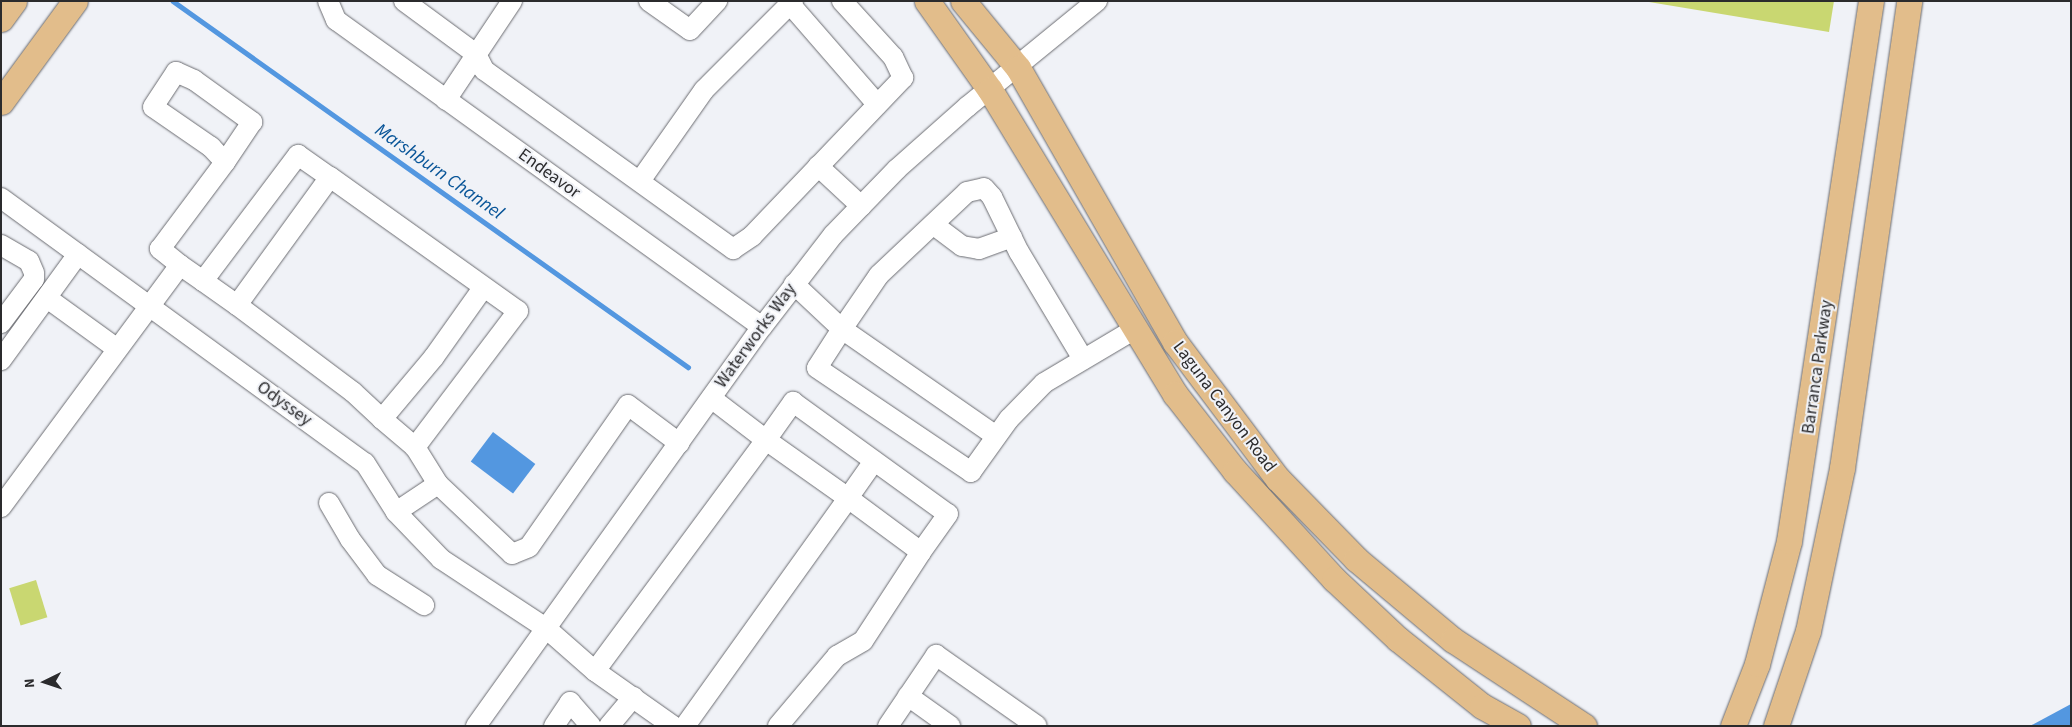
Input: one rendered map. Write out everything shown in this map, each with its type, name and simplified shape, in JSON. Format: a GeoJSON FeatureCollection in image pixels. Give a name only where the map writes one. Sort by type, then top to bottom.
{"type":"FeatureCollection","features":[{"type":"Feature","properties":{"kind":"main road"},"geometry":{"type":"LineString","coordinates":[[1,19],[14,1]]}},
{"type":"Feature","properties":{"kind":"main road"},"geometry":{"type":"LineString","coordinates":[[1,102],[75,1]]}},
{"type":"Feature","properties":{"kind":"main road","name":"Laguna Canyon Road"},"geometry":{"type":"LineString","coordinates":[[927,1],[990,90],[1175,394],[1234,471],[1334,579],[1398,639],[1482,706],[1518,726]]}},
{"type":"Feature","properties":{"kind":"main road","name":"Laguna Canyon Road"},"geometry":{"type":"LineString","coordinates":[[963,1],[1018,68],[1175,342],[1278,479],[1356,559],[1453,640],[1584,726]]}},
{"type":"Feature","properties":{"kind":"main road","name":"Barranca Parkway"},"geometry":{"type":"LineString","coordinates":[[1733,726],[1757,664],[1789,542],[1804,456],[1871,1]]}},
{"type":"Feature","properties":{"kind":"main road"},"geometry":{"type":"LineString","coordinates":[[1776,726],[1808,631],[1842,468],[1909,1]]}},
{"type":"Feature","properties":{"kind":"street","name":"Endeavor"},"geometry":{"type":"LineString","coordinates":[[328,1],[336,20],[762,327]]}},
{"type":"Feature","properties":{"kind":"street"},"geometry":{"type":"LineString","coordinates":[[404,1],[476,54],[484,70],[733,248],[752,236],[903,78],[893,56],[842,1]]}},
{"type":"Feature","properties":{"kind":"street"},"geometry":{"type":"LineString","coordinates":[[446,100],[512,1]]}},
{"type":"Feature","properties":{"kind":"street"},"geometry":{"type":"LineString","coordinates":[[655,3],[690,30],[717,1]]}},
{"type":"Feature","properties":{"kind":"street","name":"Waterworks Way"},"geometry":{"type":"LineString","coordinates":[[476,726],[794,284],[861,206],[897,169],[1097,1]]}},
{"type":"Feature","properties":{"kind":"street"},"geometry":{"type":"LineString","coordinates":[[640,182],[704,90],[792,3],[877,104]]}},
{"type":"Feature","properties":{"kind":"street"},"geometry":{"type":"LineString","coordinates":[[225,162],[211,147],[153,107],[176,72],[194,80],[252,122],[225,162],[160,249],[353,392],[415,447],[438,484],[512,554],[529,547],[628,405],[679,443]]}},
{"type":"Feature","properties":{"kind":"street"},"geometry":{"type":"LineString","coordinates":[[203,281],[298,155],[518,311],[415,447]]}},
{"type":"Feature","properties":{"kind":"street"},"geometry":{"type":"LineString","coordinates":[[818,166],[861,206]]}},
{"type":"Feature","properties":{"kind":"street"},"geometry":{"type":"LineString","coordinates":[[237,305],[330,177]]}},
{"type":"Feature","properties":{"kind":"street"},"geometry":{"type":"LineString","coordinates":[[1083,360],[1012,237],[992,197],[979,187],[967,192],[879,275],[817,368],[971,472],[996,436],[1044,384],[1083,360],[1135,328]]}},
{"type":"Feature","properties":{"kind":"street","name":"Odyssey"},"geometry":{"type":"LineString","coordinates":[[1,198],[365,463],[396,512],[441,559],[547,628],[595,671],[673,726]]}},
{"type":"Feature","properties":{"kind":"street"},"geometry":{"type":"LineString","coordinates":[[934,225],[962,246],[979,249],[1012,237]]}},
{"type":"Feature","properties":{"kind":"street"},"geometry":{"type":"LineString","coordinates":[[1,244],[29,261],[34,273],[34,280],[1,322]]}},
{"type":"Feature","properties":{"kind":"street"},"geometry":{"type":"LineString","coordinates":[[1,360],[78,254]]}},
{"type":"Feature","properties":{"kind":"street"},"geometry":{"type":"LineString","coordinates":[[1,507],[148,304],[180,265]]}},
{"type":"Feature","properties":{"kind":"street"},"geometry":{"type":"LineString","coordinates":[[794,284],[842,329],[996,436]]}},
{"type":"Feature","properties":{"kind":"street"},"geometry":{"type":"LineString","coordinates":[[382,419],[434,356],[483,288]]}},
{"type":"Feature","properties":{"kind":"street"},"geometry":{"type":"LineString","coordinates":[[47,298],[116,348]]}},
{"type":"Feature","properties":{"kind":"street"},"geometry":{"type":"LineString","coordinates":[[711,398],[921,552]]}},
{"type":"Feature","properties":{"kind":"street"},"geometry":{"type":"LineString","coordinates":[[595,671],[793,402],[948,514],[863,641],[837,656],[778,726]]}},
{"type":"Feature","properties":{"kind":"street"},"geometry":{"type":"LineString","coordinates":[[685,726],[874,461]]}},
{"type":"Feature","properties":{"kind":"street"},"geometry":{"type":"LineString","coordinates":[[396,512],[438,484]]}},
{"type":"Feature","properties":{"kind":"street"},"geometry":{"type":"LineString","coordinates":[[329,503],[350,539],[377,575],[424,605]]}},
{"type":"Feature","properties":{"kind":"street"},"geometry":{"type":"LineString","coordinates":[[888,726],[936,655],[1038,726]]}},
{"type":"Feature","properties":{"kind":"street"},"geometry":{"type":"LineString","coordinates":[[908,696],[950,726]]}},
{"type":"Feature","properties":{"kind":"street"},"geometry":{"type":"LineString","coordinates":[[609,726],[633,697]]}},
{"type":"Feature","properties":{"kind":"street"},"geometry":{"type":"LineString","coordinates":[[554,726],[570,702],[591,726]]}},
{"type":"Feature","properties":{"kind":"green space"},"geometry":{"type":"Polygon","coordinates":[[[1643,1],[1834,1],[1829,32],[1643,1]]]}},
{"type":"Feature","properties":{"kind":"green space"},"geometry":{"type":"Polygon","coordinates":[[[36,580],[47,617],[21,625],[9,588],[36,580]]]}},
{"type":"Feature","properties":{"kind":"water"},"geometry":{"type":"Polygon","coordinates":[[[493,432],[535,464],[513,493],[471,462],[493,432]]]}},
{"type":"Feature","properties":{"kind":"water"},"geometry":{"type":"Polygon","coordinates":[[[2071,704],[2071,726],[2030,726],[2071,704]]]}},
{"type":"Feature","properties":{"kind":"waterway","name":"Marshburn Channel"},"geometry":{"type":"LineString","coordinates":[[173,1],[688,367]]}}]}
